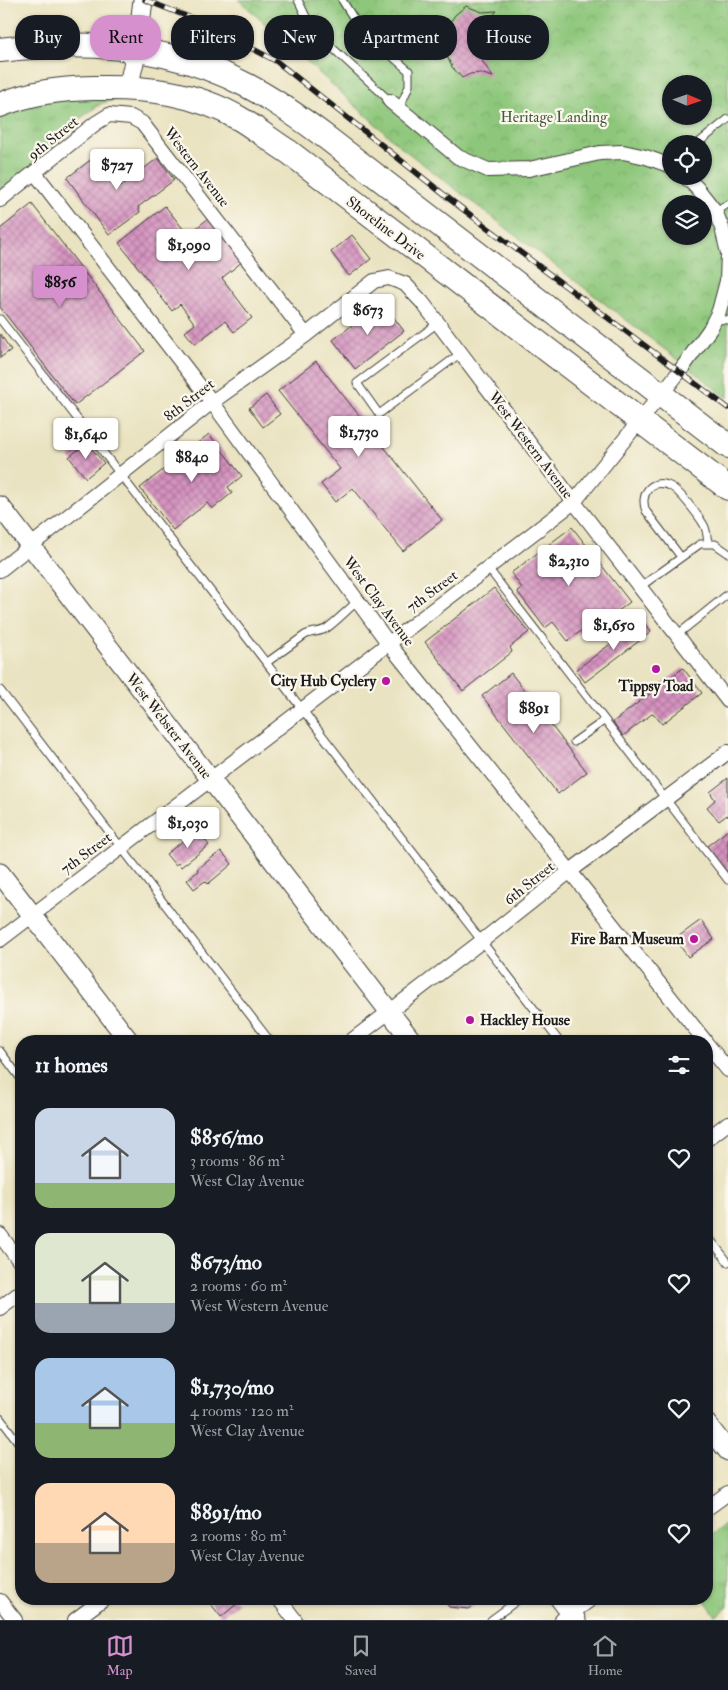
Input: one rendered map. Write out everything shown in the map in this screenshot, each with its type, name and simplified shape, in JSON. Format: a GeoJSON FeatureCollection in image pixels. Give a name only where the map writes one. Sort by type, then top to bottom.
{"type":"FeatureCollection","features":[{"type":"Feature","properties":{"kind":"highway"},"geometry":{"type":"LineString","coordinates":[[0,50],[35,45],[90,45]]}},
{"type":"Feature","properties":{"kind":"highway"},"geometry":{"type":"LineString","coordinates":[[161,54],[210,69],[247,86],[297,116],[728,446]]}},
{"type":"Feature","properties":{"kind":"highway","name":"Shoreline Drive"},"geometry":{"type":"LineString","coordinates":[[0,105],[19,97],[60,89],[128,88],[157,90],[184,95],[215,107],[240,120],[289,152],[728,488]]}},
{"type":"Feature","properties":{"kind":"main road"},"geometry":{"type":"LineString","coordinates":[[141,15],[143,0]]}},
{"type":"Feature","properties":{"kind":"main road"},"geometry":{"type":"LineString","coordinates":[[128,88],[134,60]]}},
{"type":"Feature","properties":{"kind":"main road","name":"West Webster Avenue"},"geometry":{"type":"LineString","coordinates":[[0,506],[407,1035]]}},
{"type":"Feature","properties":{"kind":"main road"},"geometry":{"type":"LineString","coordinates":[[0,873],[124,1035]]}},
{"type":"Feature","properties":{"kind":"main road"},"geometry":{"type":"LineString","coordinates":[[713,1432],[728,1451]]}},
{"type":"Feature","properties":{"kind":"main road"},"geometry":{"type":"LineString","coordinates":[[563,1605],[570,1618]]}},
{"type":"Feature","properties":{"kind":"street"},"geometry":{"type":"LineString","coordinates":[[394,105],[458,157],[488,170],[529,169],[600,153],[623,152],[662,163]]}},
{"type":"Feature","properties":{"kind":"street","name":"9th Street"},"geometry":{"type":"LineString","coordinates":[[0,200],[109,115],[131,117]]}},
{"type":"Feature","properties":{"kind":"street","name":"Western Avenue"},"geometry":{"type":"LineString","coordinates":[[131,117],[142,123],[306,335]]}},
{"type":"Feature","properties":{"kind":"street","name":"West Clay Avenue"},"geometry":{"type":"LineString","coordinates":[[35,173],[212,402],[390,644],[569,872],[700,1035]]}},
{"type":"Feature","properties":{"kind":"street","name":"7th Street"},"geometry":{"type":"LineString","coordinates":[[0,940],[574,502],[721,320],[719,311],[727,281],[728,253],[722,228],[715,211],[694,185]]}},
{"type":"Feature","properties":{"kind":"street","name":"West Western Avenue"},"geometry":{"type":"LineString","coordinates":[[306,335],[374,281],[389,278],[406,284],[438,322],[728,701]]}},
{"type":"Feature","properties":{"kind":"street","name":"8th Street"},"geometry":{"type":"LineString","coordinates":[[0,570],[212,402],[306,335]]}},
{"type":"Feature","properties":{"kind":"street","name":"6th Street"},"geometry":{"type":"LineString","coordinates":[[359,1035],[569,872],[728,752]]}},
{"type":"Feature","properties":{"kind":"street","name":"West Clay Avenue"},"geometry":{"type":"LineString","coordinates":[[713,1051],[728,1070]]}},
{"type":"Feature","properties":{"kind":"street"},"geometry":{"type":"LineString","coordinates":[[713,1135],[728,1123]]}},
{"type":"Feature","properties":{"kind":"street"},"geometry":{"type":"LineString","coordinates":[[0,1235],[15,1254]]}},
{"type":"Feature","properties":{"kind":"street"},"geometry":{"type":"LineString","coordinates":[[0,1308],[15,1297]]}},
{"type":"Feature","properties":{"kind":"street"},"geometry":{"type":"LineString","coordinates":[[713,1505],[728,1493]]}},
{"type":"Feature","properties":{"kind":"street"},"geometry":{"type":"LineString","coordinates":[[0,1601],[15,1620]]}},
{"type":"Feature","properties":{"kind":"street"},"geometry":{"type":"LineString","coordinates":[[75,1620],[95,1605]]}},
{"type":"Feature","properties":{"kind":"street"},"geometry":{"type":"LineString","coordinates":[[287,1605],[295,1620]]}},
{"type":"Feature","properties":{"kind":"street"},"geometry":{"type":"LineString","coordinates":[[570,1618],[584,1605]]}},
{"type":"Feature","properties":{"kind":"lane"},"geometry":{"type":"LineString","coordinates":[[298,0],[312,29],[394,105],[409,86],[409,71],[359,27],[342,0]]}},
{"type":"Feature","properties":{"kind":"lane"},"geometry":{"type":"LineString","coordinates":[[708,135],[728,119]]}},
{"type":"Feature","properties":{"kind":"lane"},"geometry":{"type":"LineString","coordinates":[[715,211],[728,204]]}},
{"type":"Feature","properties":{"kind":"lane"},"geometry":{"type":"LineString","coordinates":[[0,318],[554,1035]]}},
{"type":"Feature","properties":{"kind":"lane"},"geometry":{"type":"LineString","coordinates":[[438,322],[357,382],[379,414],[461,353]]}},
{"type":"Feature","properties":{"kind":"lane"},"geometry":{"type":"LineString","coordinates":[[681,557],[646,512],[643,504],[644,496],[647,489],[653,485],[669,485],[675,490],[704,526],[708,544]]}},
{"type":"Feature","properties":{"kind":"lane"},"geometry":{"type":"LineString","coordinates":[[640,587],[700,544],[715,544],[728,553]]}},
{"type":"Feature","properties":{"kind":"lane"},"geometry":{"type":"LineString","coordinates":[[488,568],[728,880]]}},
{"type":"Feature","properties":{"kind":"lane"},"geometry":{"type":"LineString","coordinates":[[677,635],[728,594]]}},
{"type":"Feature","properties":{"kind":"lane"},"geometry":{"type":"LineString","coordinates":[[266,663],[311,631],[319,632],[327,628],[358,600]]}},
{"type":"Feature","properties":{"kind":"lane"},"geometry":{"type":"LineString","coordinates":[[0,690],[265,1035]]}},
{"type":"Feature","properties":{"kind":"lane"},"geometry":{"type":"LineString","coordinates":[[574,742],[605,720]]}},
{"type":"Feature","properties":{"kind":"lane"},"geometry":{"type":"LineString","coordinates":[[0,1051],[15,1071]]}},
{"type":"Feature","properties":{"kind":"lane"},"geometry":{"type":"LineString","coordinates":[[713,1243],[728,1262]]}},
{"type":"Feature","properties":{"kind":"lane"},"geometry":{"type":"LineString","coordinates":[[0,1418],[15,1438]]}},
{"type":"Feature","properties":{"kind":"lane"},"geometry":{"type":"LineString","coordinates":[[492,1620],[512,1605]]}},
{"type":"Feature","properties":{"kind":"green space","name":"Heritage Landing"},"geometry":{"type":"Polygon","coordinates":[[[239,0],[728,0],[728,398],[402,148],[305,60],[334,60],[334,15],[264,15],[264,23],[239,0]]]}},
{"type":"Feature","properties":{"kind":"green space"},"geometry":{"type":"Polygon","coordinates":[[[157,90],[102,103],[72,124],[35,173],[0,200],[0,105],[157,90]]]}},
{"type":"Feature","properties":{"kind":"green space"},"geometry":{"type":"Polygon","coordinates":[[[728,1523],[728,1607],[716,1616],[708,1605],[713,1605],[713,1534],[728,1523]]]}},
{"type":"Feature","properties":{"kind":"building"},"geometry":{"type":"Polygon","coordinates":[[[466,6],[482,12],[497,11],[493,15],[467,15],[467,60],[482,60],[493,77],[480,73],[470,74],[462,78],[452,67],[449,60],[457,60],[457,15],[455,15],[466,6]]]}},
{"type":"Feature","properties":{"kind":"building"},"geometry":{"type":"Polygon","coordinates":[[[97,155],[121,186],[158,158],[174,180],[138,207],[140,212],[109,235],[67,178],[97,155]]]}},
{"type":"Feature","properties":{"kind":"building"},"geometry":{"type":"Polygon","coordinates":[[[32,204],[145,351],[75,405],[0,307],[0,229],[32,204]]]}},
{"type":"Feature","properties":{"kind":"building"},"geometry":{"type":"Polygon","coordinates":[[[165,206],[188,235],[210,217],[243,261],[222,278],[252,318],[234,332],[225,321],[195,344],[185,332],[195,324],[180,304],[172,311],[119,243],[165,206]]]}},
{"type":"Feature","properties":{"kind":"building"},"geometry":{"type":"Polygon","coordinates":[[[352,235],[371,259],[349,276],[331,252],[352,235]]]}},
{"type":"Feature","properties":{"kind":"building"},"geometry":{"type":"Polygon","coordinates":[[[382,302],[404,331],[355,369],[333,340],[382,302]]]}},
{"type":"Feature","properties":{"kind":"building"},"geometry":{"type":"Polygon","coordinates":[[[0,334],[11,350],[0,358],[0,334]]]}},
{"type":"Feature","properties":{"kind":"building"},"geometry":{"type":"Polygon","coordinates":[[[316,361],[442,520],[403,551],[353,488],[335,502],[321,484],[340,469],[278,391],[316,361]]]}},
{"type":"Feature","properties":{"kind":"building"},"geometry":{"type":"Polygon","coordinates":[[[266,395],[280,414],[263,427],[249,408],[266,395]]]}},
{"type":"Feature","properties":{"kind":"building"},"geometry":{"type":"Polygon","coordinates":[[[209,434],[242,476],[228,487],[232,493],[212,509],[207,503],[173,530],[140,488],[209,434]]]}},
{"type":"Feature","properties":{"kind":"building"},"geometry":{"type":"Polygon","coordinates":[[[87,443],[104,463],[86,478],[69,457],[87,443]]]}},
{"type":"Feature","properties":{"kind":"building"},"geometry":{"type":"Polygon","coordinates":[[[572,527],[630,602],[591,632],[587,626],[568,641],[553,622],[545,628],[517,591],[522,588],[511,573],[572,527]]]}},
{"type":"Feature","properties":{"kind":"building"},"geometry":{"type":"Polygon","coordinates":[[[494,588],[529,632],[510,647],[512,652],[463,691],[425,642],[494,588]]]}},
{"type":"Feature","properties":{"kind":"building"},"geometry":{"type":"Polygon","coordinates":[[[642,620],[651,632],[585,682],[576,670],[642,620]]]}},
{"type":"Feature","properties":{"kind":"building"},"geometry":{"type":"Polygon","coordinates":[[[683,668],[702,693],[662,724],[653,713],[623,736],[613,722],[683,668]]]}},
{"type":"Feature","properties":{"kind":"building"},"geometry":{"type":"Polygon","coordinates":[[[511,673],[587,772],[558,794],[482,696],[511,673]]]}},
{"type":"Feature","properties":{"kind":"building"},"geometry":{"type":"Polygon","coordinates":[[[728,778],[728,817],[727,815],[719,821],[707,807],[715,800],[710,792],[728,778]]]}},
{"type":"Feature","properties":{"kind":"building"},"geometry":{"type":"Polygon","coordinates":[[[197,830],[209,845],[181,867],[178,863],[175,865],[166,854],[197,830]]]}},
{"type":"Feature","properties":{"kind":"building"},"geometry":{"type":"Polygon","coordinates":[[[728,830],[728,873],[707,846],[728,830]]]}},
{"type":"Feature","properties":{"kind":"building"},"geometry":{"type":"Polygon","coordinates":[[[221,851],[232,864],[208,884],[205,881],[194,889],[187,880],[198,871],[197,869],[221,851]]]}},
{"type":"Feature","properties":{"kind":"building","name":"Fire Barn Museum"},"geometry":{"type":"Polygon","coordinates":[[[701,920],[714,939],[688,957],[675,939],[701,920]]]}},
{"type":"Feature","properties":{"kind":"building"},"geometry":{"type":"Polygon","coordinates":[[[212,1605],[236,1605],[221,1617],[212,1605]]]}},
{"type":"Feature","properties":{"kind":"building"},"geometry":{"type":"Polygon","coordinates":[[[448,1605],[475,1605],[469,1609],[449,1607],[448,1605]]]}},
{"type":"Feature","properties":{"kind":"railway"},"geometry":{"type":"LineString","coordinates":[[145,0],[199,21],[276,61],[452,201],[728,408]]}},
{"type":"Feature","properties":{"kind":"place","name":"Tippsy Toad"},"geometry":{"type":"Point","coordinates":[656,669]}},
{"type":"Feature","properties":{"kind":"place","name":"City Hub Cyclery"},"geometry":{"type":"Point","coordinates":[386,681]}},
{"type":"Feature","properties":{"kind":"place","name":"Fire Barn Museum"},"geometry":{"type":"Point","coordinates":[694,939]}},
{"type":"Feature","properties":{"kind":"place","name":"Hackley House"},"geometry":{"type":"Point","coordinates":[470,1020]}}]}
